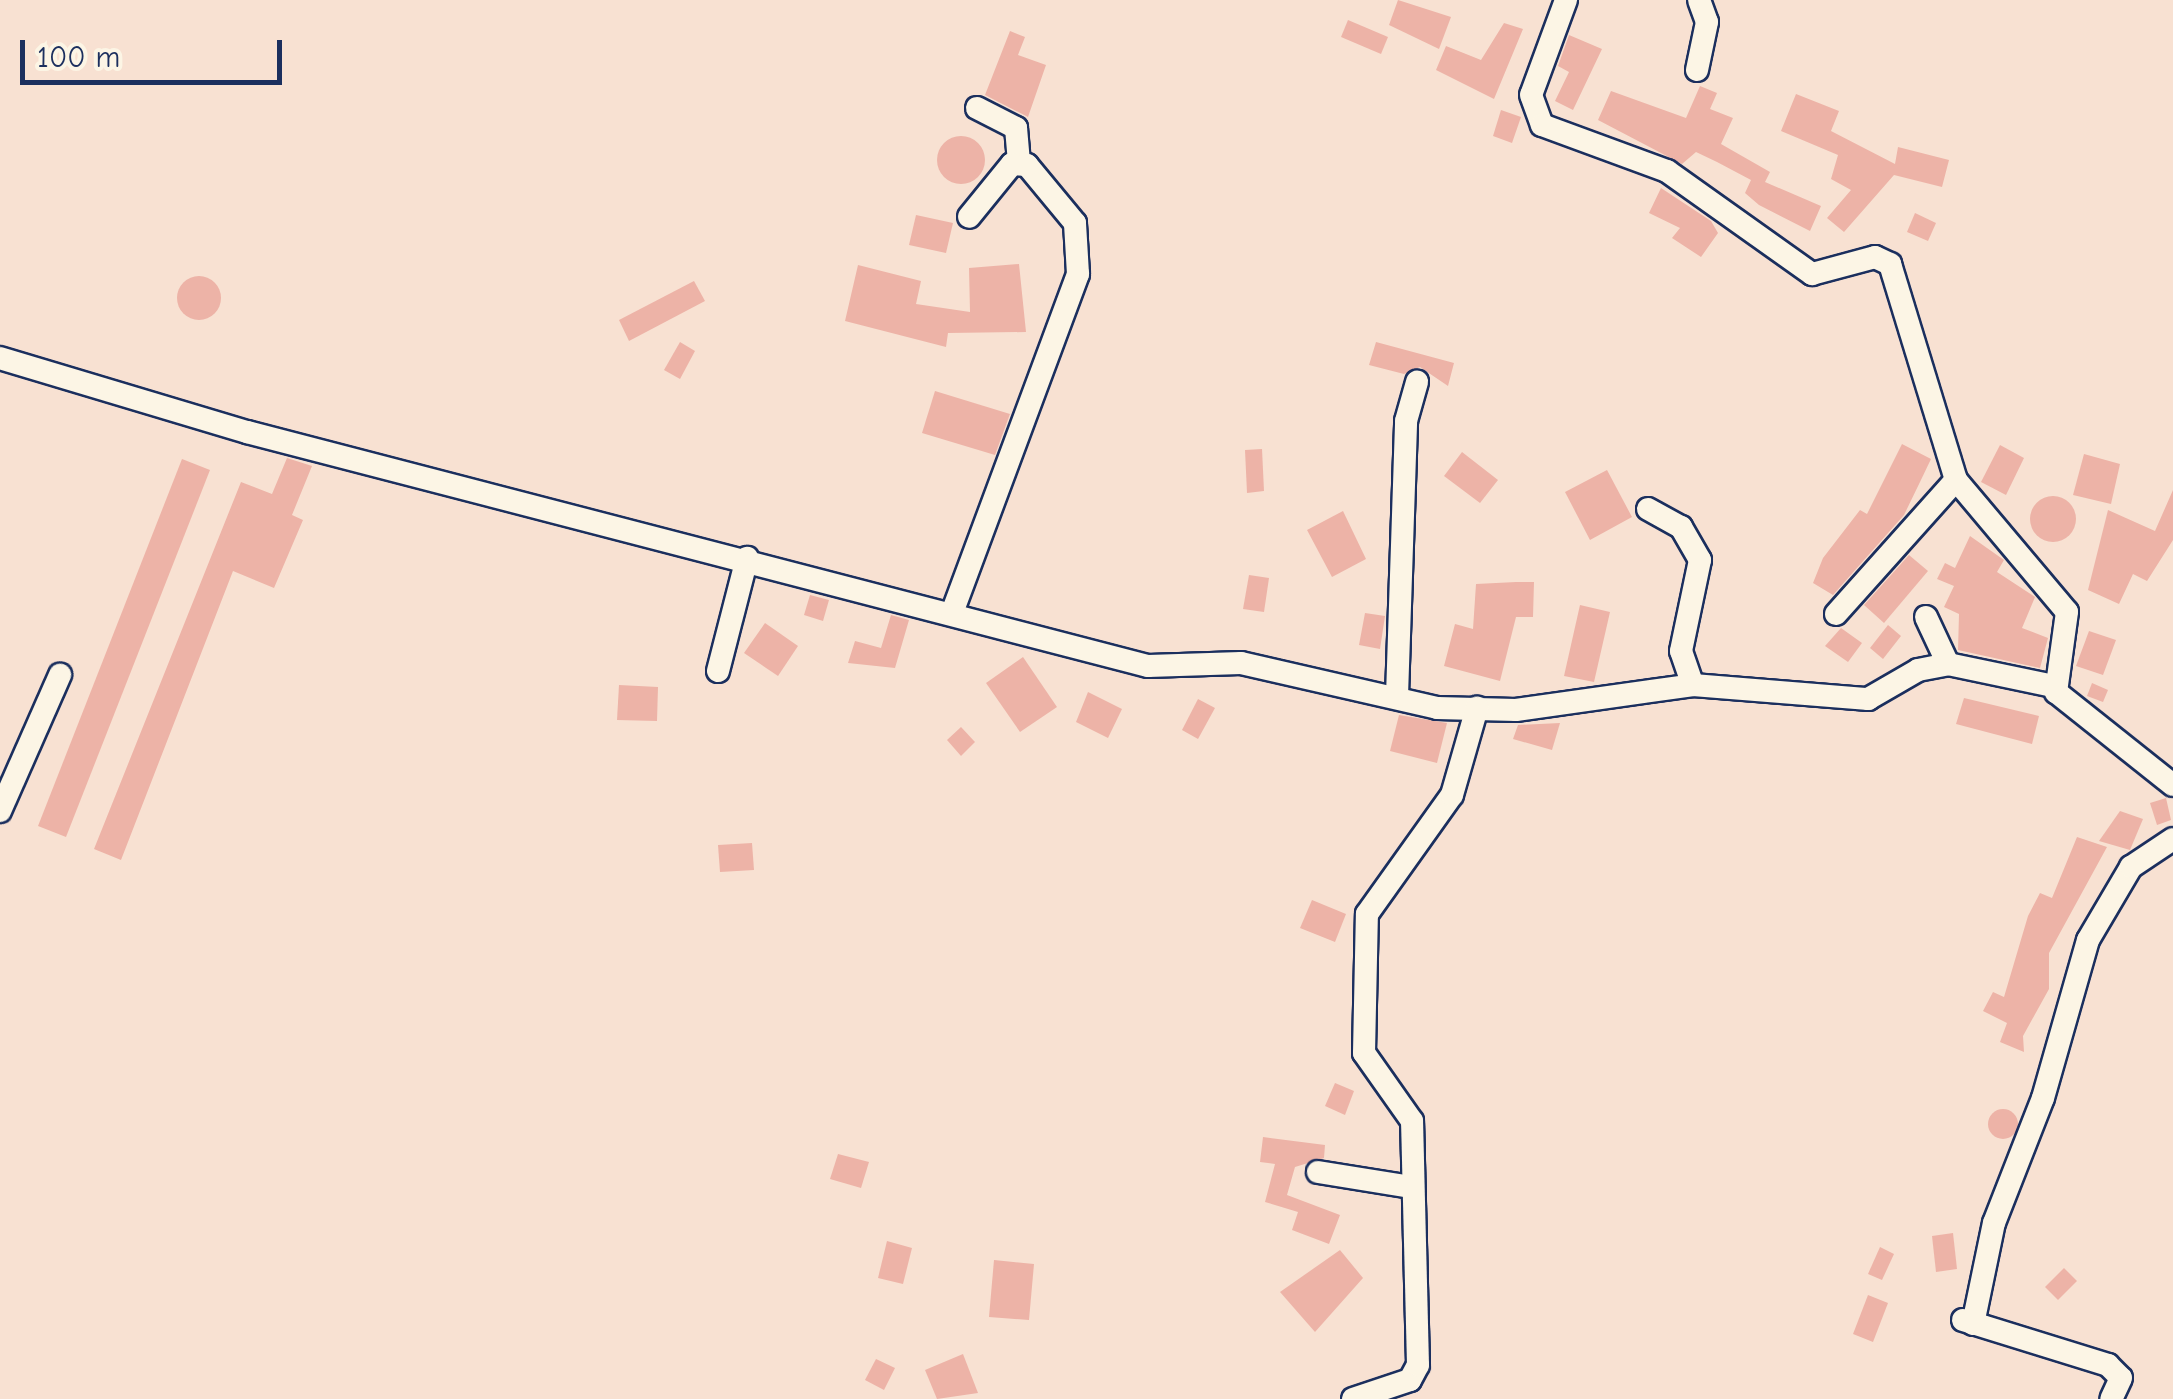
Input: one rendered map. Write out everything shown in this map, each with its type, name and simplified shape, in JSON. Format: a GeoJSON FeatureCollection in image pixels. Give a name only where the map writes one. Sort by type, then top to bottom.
{"type":"FeatureCollection","features":[{"type":"Feature","properties":{"kind":"street"},"geometry":{"type":"LineString","coordinates":[[1566,0],[1532,95],[1542,125],[1667,170],[1812,274],[1875,257],[1890,264],[1956,480],[2067,612],[2053,686]]}},
{"type":"Feature","properties":{"kind":"street"},"geometry":{"type":"LineString","coordinates":[[1697,70],[1707,22],[1699,0]]}},
{"type":"Feature","properties":{"kind":"street"},"geometry":{"type":"LineString","coordinates":[[952,612],[1078,274],[1075,223],[1020,163],[1016,128],[976,108]]}},
{"type":"Feature","properties":{"kind":"street"},"geometry":{"type":"LineString","coordinates":[[969,218],[1020,163]]}},
{"type":"Feature","properties":{"kind":"street"},"geometry":{"type":"LineString","coordinates":[[0,358],[248,432],[747,558],[1148,666],[1241,663],[1397,696],[1477,708],[1693,685],[1868,700],[1918,670],[1948,664],[2053,686],[2173,785]]}},
{"type":"Feature","properties":{"kind":"street"},"geometry":{"type":"LineString","coordinates":[[1397,696],[1410,536],[1406,421],[1417,382]]}},
{"type":"Feature","properties":{"kind":"street"},"geometry":{"type":"LineString","coordinates":[[1836,614],[1956,480]]}},
{"type":"Feature","properties":{"kind":"street"},"geometry":{"type":"LineString","coordinates":[[1648,509],[1681,527],[1700,560],[1681,651],[1693,685]]}},
{"type":"Feature","properties":{"kind":"street"},"geometry":{"type":"LineString","coordinates":[[718,671],[747,558]]}},
{"type":"Feature","properties":{"kind":"street"},"geometry":{"type":"LineString","coordinates":[[1926,617],[1948,664]]}},
{"type":"Feature","properties":{"kind":"street"},"geometry":{"type":"LineString","coordinates":[[0,811],[60,676]]}},
{"type":"Feature","properties":{"kind":"street"},"geometry":{"type":"LineString","coordinates":[[1353,1399],[1410,1380],[1418,1365],[1412,1121],[1364,1053],[1363,940],[1380,886],[1452,795],[1477,708]]}},
{"type":"Feature","properties":{"kind":"street"},"geometry":{"type":"LineString","coordinates":[[2111,1399],[2121,1378],[2108,1365],[1968,1322],[1994,1224],[2043,1098],[2088,940],[2131,866],[2173,839]]}},
{"type":"Feature","properties":{"kind":"street"},"geometry":{"type":"LineString","coordinates":[[1318,1172],[1412,1186]]}},
{"type":"Feature","properties":{"kind":"building"},"geometry":{"type":"Polygon","coordinates":[[[1398,0],[1451,17],[1439,49],[1389,25],[1398,0]]]}},
{"type":"Feature","properties":{"kind":"building"},"geometry":{"type":"Polygon","coordinates":[[[1348,20],[1388,37],[1381,54],[1341,37],[1348,20]]]}},
{"type":"Feature","properties":{"kind":"building"},"geometry":{"type":"Polygon","coordinates":[[[1504,23],[1523,29],[1494,99],[1436,70],[1446,46],[1481,60],[1504,23]]]}},
{"type":"Feature","properties":{"kind":"building"},"geometry":{"type":"Polygon","coordinates":[[[1010,31],[1025,37],[1018,55],[1046,65],[1028,117],[985,95],[1010,31]]]}},
{"type":"Feature","properties":{"kind":"building"},"geometry":{"type":"Polygon","coordinates":[[[1569,35],[1602,49],[1573,110],[1555,101],[1569,72],[1558,66],[1569,35]]]}},
{"type":"Feature","properties":{"kind":"building"},"geometry":{"type":"Polygon","coordinates":[[[1700,86],[1717,93],[1710,109],[1733,118],[1721,144],[1770,172],[1765,182],[1821,206],[1810,231],[1759,205],[1745,193],[1751,180],[1717,162],[1696,152],[1682,164],[1598,120],[1611,91],[1686,118],[1700,86]]]}},
{"type":"Feature","properties":{"kind":"building"},"geometry":{"type":"Polygon","coordinates":[[[1796,94],[1839,111],[1831,131],[1895,164],[1898,147],[1949,160],[1942,187],[1894,175],[1844,232],[1827,218],[1851,190],[1831,179],[1838,155],[1781,131],[1796,94]]]}},
{"type":"Feature","properties":{"kind":"building"},"geometry":{"type":"Polygon","coordinates":[[[1501,110],[1521,117],[1512,143],[1493,136],[1501,110]]]}},
{"type":"Feature","properties":{"kind":"building"},"geometry":{"type":"Polygon","coordinates":[[[961,136],[978,143],[985,160],[978,177],[961,184],[944,177],[937,160],[944,143],[961,136]]]}},
{"type":"Feature","properties":{"kind":"building"},"geometry":{"type":"Polygon","coordinates":[[[1661,188],[1711,221],[1718,233],[1701,257],[1672,238],[1680,228],[1649,213],[1661,188]]]}},
{"type":"Feature","properties":{"kind":"building"},"geometry":{"type":"Polygon","coordinates":[[[1915,213],[1936,223],[1928,241],[1907,232],[1915,213]]]}},
{"type":"Feature","properties":{"kind":"building"},"geometry":{"type":"Polygon","coordinates":[[[916,215],[953,223],[946,253],[909,245],[916,215]]]}},
{"type":"Feature","properties":{"kind":"building"},"geometry":{"type":"Polygon","coordinates":[[[1019,264],[1026,332],[948,333],[946,347],[845,321],[858,265],[921,281],[916,304],[970,312],[969,268],[1019,264]]]}},
{"type":"Feature","properties":{"kind":"building"},"geometry":{"type":"Polygon","coordinates":[[[199,276],[215,282],[221,298],[215,314],[199,320],[183,314],[177,298],[183,282],[199,276]]]}},
{"type":"Feature","properties":{"kind":"building"},"geometry":{"type":"Polygon","coordinates":[[[694,281],[705,301],[629,341],[619,320],[694,281]]]}},
{"type":"Feature","properties":{"kind":"building"},"geometry":{"type":"Polygon","coordinates":[[[680,342],[695,351],[680,379],[664,370],[680,342]]]}},
{"type":"Feature","properties":{"kind":"building"},"geometry":{"type":"Polygon","coordinates":[[[1376,342],[1454,363],[1448,386],[1420,367],[1404,374],[1369,365],[1376,342]]]}},
{"type":"Feature","properties":{"kind":"building"},"geometry":{"type":"Polygon","coordinates":[[[935,391],[1010,414],[995,455],[922,433],[935,391]]]}},
{"type":"Feature","properties":{"kind":"building"},"geometry":{"type":"Polygon","coordinates":[[[1902,444],[1931,459],[1904,515],[1833,595],[1813,583],[1823,558],[1860,510],[1867,514],[1902,444]]]}},
{"type":"Feature","properties":{"kind":"building"},"geometry":{"type":"Polygon","coordinates":[[[2000,445],[2024,458],[2006,495],[1981,482],[2000,445]]]}},
{"type":"Feature","properties":{"kind":"building"},"geometry":{"type":"Polygon","coordinates":[[[1262,449],[1264,491],[1247,493],[1245,450],[1262,449]]]}},
{"type":"Feature","properties":{"kind":"building"},"geometry":{"type":"Polygon","coordinates":[[[1462,452],[1498,480],[1480,503],[1444,476],[1462,452]]]}},
{"type":"Feature","properties":{"kind":"building"},"geometry":{"type":"Polygon","coordinates":[[[2084,454],[2120,464],[2111,504],[2073,495],[2084,454]]]}},
{"type":"Feature","properties":{"kind":"building"},"geometry":{"type":"Polygon","coordinates":[[[287,458],[312,466],[292,515],[303,520],[274,588],[233,571],[121,860],[94,849],[241,482],[272,494],[287,458]]]}},
{"type":"Feature","properties":{"kind":"building"},"geometry":{"type":"Polygon","coordinates":[[[182,459],[210,470],[66,837],[38,826],[182,459]]]}},
{"type":"Feature","properties":{"kind":"building"},"geometry":{"type":"Polygon","coordinates":[[[1607,470],[1632,517],[1590,540],[1565,492],[1607,470]]]}},
{"type":"Feature","properties":{"kind":"building"},"geometry":{"type":"Polygon","coordinates":[[[2173,490],[2173,540],[2147,581],[2133,574],[2119,604],[2088,590],[2108,510],[2155,531],[2173,490]]]}},
{"type":"Feature","properties":{"kind":"building"},"geometry":{"type":"Polygon","coordinates":[[[2053,496],[2069,503],[2076,519],[2069,535],[2053,542],[2037,535],[2030,519],[2037,503],[2053,496]]]}},
{"type":"Feature","properties":{"kind":"building"},"geometry":{"type":"Polygon","coordinates":[[[1343,511],[1366,559],[1332,577],[1307,530],[1343,511]]]}},
{"type":"Feature","properties":{"kind":"building"},"geometry":{"type":"Polygon","coordinates":[[[1970,536],[2004,560],[1997,572],[2035,597],[2022,628],[2048,638],[2040,668],[1958,650],[1959,614],[1944,607],[1954,586],[1937,579],[1945,563],[1955,568],[1970,536]]]}},
{"type":"Feature","properties":{"kind":"building"},"geometry":{"type":"Polygon","coordinates":[[[1909,555],[1928,571],[1884,623],[1864,605],[1909,555]]]}},
{"type":"Feature","properties":{"kind":"building"},"geometry":{"type":"Polygon","coordinates":[[[1249,575],[1269,578],[1264,612],[1243,609],[1249,575]]]}},
{"type":"Feature","properties":{"kind":"building"},"geometry":{"type":"Polygon","coordinates":[[[1534,582],[1533,617],[1516,617],[1500,681],[1444,666],[1455,624],[1473,629],[1476,584],[1534,582]]]}},
{"type":"Feature","properties":{"kind":"building"},"geometry":{"type":"Polygon","coordinates":[[[810,595],[829,600],[823,621],[804,615],[810,595]]]}},
{"type":"Feature","properties":{"kind":"building"},"geometry":{"type":"Polygon","coordinates":[[[1580,605],[1610,612],[1594,682],[1564,676],[1580,605]]]}},
{"type":"Feature","properties":{"kind":"building"},"geometry":{"type":"Polygon","coordinates":[[[1365,613],[1385,616],[1380,649],[1359,645],[1365,613]]]}},
{"type":"Feature","properties":{"kind":"building"},"geometry":{"type":"Polygon","coordinates":[[[891,615],[909,620],[895,668],[848,663],[855,641],[881,648],[891,615]]]}},
{"type":"Feature","properties":{"kind":"building"},"geometry":{"type":"Polygon","coordinates":[[[765,623],[798,646],[778,676],[744,653],[765,623]]]}},
{"type":"Feature","properties":{"kind":"building"},"geometry":{"type":"Polygon","coordinates":[[[1888,625],[1901,636],[1883,659],[1870,648],[1888,625]]]}},
{"type":"Feature","properties":{"kind":"building"},"geometry":{"type":"Polygon","coordinates":[[[1841,628],[1862,643],[1848,662],[1825,646],[1841,628]]]}},
{"type":"Feature","properties":{"kind":"building"},"geometry":{"type":"Polygon","coordinates":[[[2089,631],[2116,640],[2103,675],[2076,666],[2089,631]]]}},
{"type":"Feature","properties":{"kind":"building"},"geometry":{"type":"Polygon","coordinates":[[[1023,657],[1057,707],[1020,732],[986,683],[1023,657]]]}},
{"type":"Feature","properties":{"kind":"building"},"geometry":{"type":"Polygon","coordinates":[[[2092,683],[2108,690],[2103,702],[2087,696],[2092,683]]]}},
{"type":"Feature","properties":{"kind":"building"},"geometry":{"type":"Polygon","coordinates":[[[619,685],[658,687],[657,721],[617,720],[619,685]]]}},
{"type":"Feature","properties":{"kind":"building"},"geometry":{"type":"Polygon","coordinates":[[[1088,692],[1122,709],[1108,738],[1076,722],[1088,692]]]}},
{"type":"Feature","properties":{"kind":"building"},"geometry":{"type":"Polygon","coordinates":[[[1964,698],[2039,716],[2032,744],[1956,724],[1964,698]]]}},
{"type":"Feature","properties":{"kind":"building"},"geometry":{"type":"Polygon","coordinates":[[[1198,699],[1215,708],[1198,739],[1182,730],[1198,699]]]}},
{"type":"Feature","properties":{"kind":"building"},"geometry":{"type":"Polygon","coordinates":[[[1399,715],[1447,723],[1437,763],[1390,751],[1399,715]]]}},
{"type":"Feature","properties":{"kind":"building"},"geometry":{"type":"Polygon","coordinates":[[[1560,723],[1552,750],[1513,739],[1518,725],[1560,723]]]}},
{"type":"Feature","properties":{"kind":"building"},"geometry":{"type":"Polygon","coordinates":[[[961,727],[975,742],[961,756],[947,740],[961,727]]]}},
{"type":"Feature","properties":{"kind":"building"},"geometry":{"type":"Polygon","coordinates":[[[2166,798],[2171,820],[2157,825],[2150,803],[2166,798]]]}},
{"type":"Feature","properties":{"kind":"building"},"geometry":{"type":"Polygon","coordinates":[[[2120,811],[2143,819],[2130,850],[2099,841],[2120,811]]]}},
{"type":"Feature","properties":{"kind":"building"},"geometry":{"type":"Polygon","coordinates":[[[2077,837],[2107,847],[2049,953],[2049,989],[2023,1036],[2024,1052],[2000,1042],[2007,1023],[1983,1011],[1993,992],[2004,997],[2028,916],[2040,893],[2052,898],[2077,837]]]}},
{"type":"Feature","properties":{"kind":"building"},"geometry":{"type":"Polygon","coordinates":[[[752,843],[754,870],[720,872],[718,845],[752,843]]]}},
{"type":"Feature","properties":{"kind":"building"},"geometry":{"type":"Polygon","coordinates":[[[1312,900],[1346,914],[1335,942],[1300,928],[1312,900]]]}},
{"type":"Feature","properties":{"kind":"building"},"geometry":{"type":"Polygon","coordinates":[[[1335,1083],[1354,1091],[1345,1115],[1325,1106],[1335,1083]]]}},
{"type":"Feature","properties":{"kind":"building"},"geometry":{"type":"Polygon","coordinates":[[[2003,1109],[2014,1113],[2018,1124],[2014,1135],[2003,1139],[1992,1135],[1988,1124],[1992,1113],[2003,1109]]]}},
{"type":"Feature","properties":{"kind":"building"},"geometry":{"type":"Polygon","coordinates":[[[1263,1137],[1325,1145],[1324,1158],[1295,1167],[1287,1195],[1340,1215],[1329,1244],[1292,1230],[1298,1212],[1265,1202],[1275,1164],[1260,1162],[1263,1137]]]}},
{"type":"Feature","properties":{"kind":"building"},"geometry":{"type":"Polygon","coordinates":[[[838,1154],[869,1162],[861,1188],[830,1179],[838,1154]]]}},
{"type":"Feature","properties":{"kind":"building"},"geometry":{"type":"Polygon","coordinates":[[[1953,1233],[1957,1269],[1936,1272],[1932,1236],[1953,1233]]]}},
{"type":"Feature","properties":{"kind":"building"},"geometry":{"type":"Polygon","coordinates":[[[887,1241],[912,1248],[903,1284],[878,1278],[887,1241]]]}},
{"type":"Feature","properties":{"kind":"building"},"geometry":{"type":"Polygon","coordinates":[[[1880,1247],[1894,1254],[1882,1280],[1868,1274],[1880,1247]]]}},
{"type":"Feature","properties":{"kind":"building"},"geometry":{"type":"Polygon","coordinates":[[[1340,1250],[1363,1278],[1315,1332],[1280,1292],[1340,1250]]]}},
{"type":"Feature","properties":{"kind":"building"},"geometry":{"type":"Polygon","coordinates":[[[994,1260],[1034,1264],[1029,1320],[989,1317],[994,1260]]]}},
{"type":"Feature","properties":{"kind":"building"},"geometry":{"type":"Polygon","coordinates":[[[2064,1268],[2077,1281],[2058,1300],[2045,1287],[2064,1268]]]}},
{"type":"Feature","properties":{"kind":"building"},"geometry":{"type":"Polygon","coordinates":[[[1868,1295],[1888,1303],[1873,1342],[1853,1334],[1868,1295]]]}},
{"type":"Feature","properties":{"kind":"building"},"geometry":{"type":"Polygon","coordinates":[[[963,1354],[978,1393],[937,1399],[925,1370],[963,1354]]]}},
{"type":"Feature","properties":{"kind":"building"},"geometry":{"type":"Polygon","coordinates":[[[876,1359],[895,1368],[884,1390],[865,1380],[876,1359]]]}}]}
